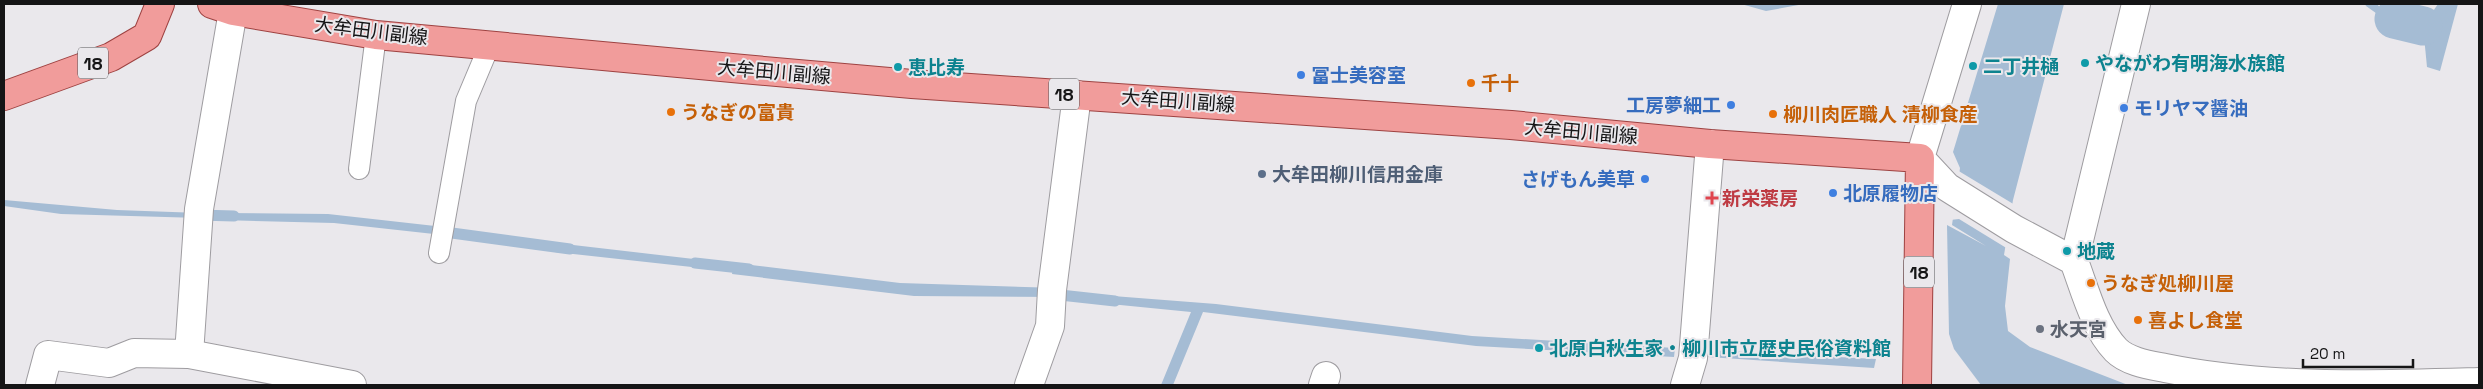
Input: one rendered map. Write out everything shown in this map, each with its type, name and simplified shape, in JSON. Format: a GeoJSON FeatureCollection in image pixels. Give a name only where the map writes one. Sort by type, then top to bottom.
{"type":"FeatureCollection","features":[{"type":"Feature","properties":{"kind":"main road","name":"18"},"geometry":{"type":"LineString","coordinates":[[4,96],[111,56],[147,36],[160,4]]}},
{"type":"Feature","properties":{"kind":"main road","name":"大牟田川副線"},"geometry":{"type":"LineString","coordinates":[[223,7],[376,35],[893,82],[1511,125],[1710,144],[1920,158]]}},
{"type":"Feature","properties":{"kind":"main road","name":"18"},"geometry":{"type":"LineString","coordinates":[[1918,385],[1920,158]]}},
{"type":"Feature","properties":{"kind":"street"},"geometry":{"type":"LineString","coordinates":[[1967,4],[1920,158],[1947,187],[2014,229],[2074,261]]}},
{"type":"Feature","properties":{"kind":"street"},"geometry":{"type":"LineString","coordinates":[[2136,4],[2074,261],[2093,310],[2106,337],[2117,351],[2140,362],[2192,374],[2306,385],[2479,382]]}},
{"type":"Feature","properties":{"kind":"street"},"geometry":{"type":"LineString","coordinates":[[189,354],[198,217],[223,7]]}},
{"type":"Feature","properties":{"kind":"street"},"geometry":{"type":"LineString","coordinates":[[1029,385],[1050,326],[1052,296],[1078,95]]}},
{"type":"Feature","properties":{"kind":"street"},"geometry":{"type":"LineString","coordinates":[[1685,385],[1692,358],[1710,144]]}},
{"type":"Feature","properties":{"kind":"street"},"geometry":{"type":"LineString","coordinates":[[40,385],[48,355],[109,363],[134,353],[189,354],[352,385]]}},
{"type":"Feature","properties":{"kind":"lane"},"geometry":{"type":"LineString","coordinates":[[359,170],[376,35]]}},
{"type":"Feature","properties":{"kind":"lane"},"geometry":{"type":"LineString","coordinates":[[448,129],[455,100],[484,44]]}},
{"type":"Feature","properties":{"kind":"lane"},"geometry":{"type":"LineString","coordinates":[[439,253],[466,101],[484,44]]}},
{"type":"Feature","properties":{"kind":"water"},"geometry":{"type":"Polygon","coordinates":[[[1741,4],[1804,4],[1766,11],[1741,4]]]}},
{"type":"Feature","properties":{"kind":"water"},"geometry":{"type":"Polygon","coordinates":[[[1998,4],[2064,4],[2013,200],[2004,255],[2010,259],[2005,306],[2008,331],[2030,347],[2128,385],[1981,385],[1954,349],[1949,334],[1947,225],[1986,246],[1952,225],[1960,168],[1953,152],[1998,4]]]}},
{"type":"Feature","properties":{"kind":"water"},"geometry":{"type":"Polygon","coordinates":[[[2365,4],[2377,4],[2382,10],[2397,16],[2390,23],[2365,4]]]}},
{"type":"Feature","properties":{"kind":"water"},"geometry":{"type":"Polygon","coordinates":[[[2438,4],[2458,4],[2440,71],[2427,67],[2423,26],[2438,4]]]}},
{"type":"Feature","properties":{"kind":"water"},"geometry":{"type":"Polygon","coordinates":[[[4,200],[117,210],[200,213],[200,218],[61,214],[4,206],[4,200]]]}},
{"type":"Feature","properties":{"kind":"water"},"geometry":{"type":"Polygon","coordinates":[[[221,213],[328,214],[444,227],[443,235],[334,223],[221,220],[221,213]]]}},
{"type":"Feature","properties":{"kind":"water"},"geometry":{"type":"Polygon","coordinates":[[[556,243],[711,261],[710,269],[555,252],[556,243]]]}},
{"type":"Feature","properties":{"kind":"water"},"geometry":{"type":"Polygon","coordinates":[[[734,263],[900,283],[1059,288],[1060,297],[914,296],[732,274],[734,263]]]}},
{"type":"Feature","properties":{"kind":"water"},"geometry":{"type":"Polygon","coordinates":[[[1100,295],[1216,304],[1472,336],[1675,348],[1674,357],[1476,346],[1203,312],[1173,385],[1161,385],[1191,312],[1100,303],[1100,295]]]}},
{"type":"Feature","properties":{"kind":"water"},"geometry":{"type":"Polygon","coordinates":[[[1708,350],[1876,359],[1874,368],[1708,357],[1708,350]]]}},
{"type":"Feature","properties":{"kind":"pier"},"geometry":{"type":"Polygon","coordinates":[[[1957,170],[2015,205],[2008,249],[1959,219],[1950,220],[1957,170]]]}},
{"type":"Feature","properties":{"kind":"waterway"},"geometry":{"type":"LineString","coordinates":[[2394,19],[2423,26]]}},
{"type":"Feature","properties":{"kind":"waterway"},"geometry":{"type":"LineString","coordinates":[[198,215],[234,216]]}},
{"type":"Feature","properties":{"kind":"waterway"},"geometry":{"type":"LineString","coordinates":[[437,231],[570,249]]}},
{"type":"Feature","properties":{"kind":"waterway"},"geometry":{"type":"LineString","coordinates":[[695,263],[749,269]]}},
{"type":"Feature","properties":{"kind":"waterway"},"geometry":{"type":"LineString","coordinates":[[1051,294],[1115,301]]}},
{"type":"Feature","properties":{"kind":"place","name":"やながわ有明海水族館"},"geometry":{"type":"Point","coordinates":[2085,63]}},
{"type":"Feature","properties":{"kind":"place","name":"二丁井樋"},"geometry":{"type":"Point","coordinates":[1973,66]}},
{"type":"Feature","properties":{"kind":"place","name":"恵比寿"},"geometry":{"type":"Point","coordinates":[898,67]}},
{"type":"Feature","properties":{"kind":"place","name":"冨士美容室"},"geometry":{"type":"Point","coordinates":[1301,75]}},
{"type":"Feature","properties":{"kind":"place","name":"千十"},"geometry":{"type":"Point","coordinates":[1471,83]}},
{"type":"Feature","properties":{"kind":"place","name":"工房夢細工"},"geometry":{"type":"Point","coordinates":[1731,105]}},
{"type":"Feature","properties":{"kind":"place","name":"モリヤマ醤油"},"geometry":{"type":"Point","coordinates":[2124,108]}},
{"type":"Feature","properties":{"kind":"place","name":"うなぎの富貴"},"geometry":{"type":"Point","coordinates":[671,112]}},
{"type":"Feature","properties":{"kind":"place","name":"柳川肉匠職人 清柳食産"},"geometry":{"type":"Point","coordinates":[1773,114]}},
{"type":"Feature","properties":{"kind":"place","name":"大牟田柳川信用金庫"},"geometry":{"type":"Point","coordinates":[1262,174]}},
{"type":"Feature","properties":{"kind":"place","name":"さげもん美草"},"geometry":{"type":"Point","coordinates":[1645,179]}},
{"type":"Feature","properties":{"kind":"place","name":"北原履物店"},"geometry":{"type":"Point","coordinates":[1833,193]}},
{"type":"Feature","properties":{"kind":"place","name":"新栄薬房"},"geometry":{"type":"Point","coordinates":[1712,198]}},
{"type":"Feature","properties":{"kind":"place","name":"地蔵"},"geometry":{"type":"Point","coordinates":[2067,251]}},
{"type":"Feature","properties":{"kind":"place","name":"うなぎ処柳川屋"},"geometry":{"type":"Point","coordinates":[2091,283]}},
{"type":"Feature","properties":{"kind":"place","name":"喜よし食堂"},"geometry":{"type":"Point","coordinates":[2138,320]}},
{"type":"Feature","properties":{"kind":"place","name":"水天宮"},"geometry":{"type":"Point","coordinates":[2040,329]}},
{"type":"Feature","properties":{"kind":"place","name":"北原白秋生家・柳川市立歴史民俗資料館"},"geometry":{"type":"Point","coordinates":[1539,348]}}]}
